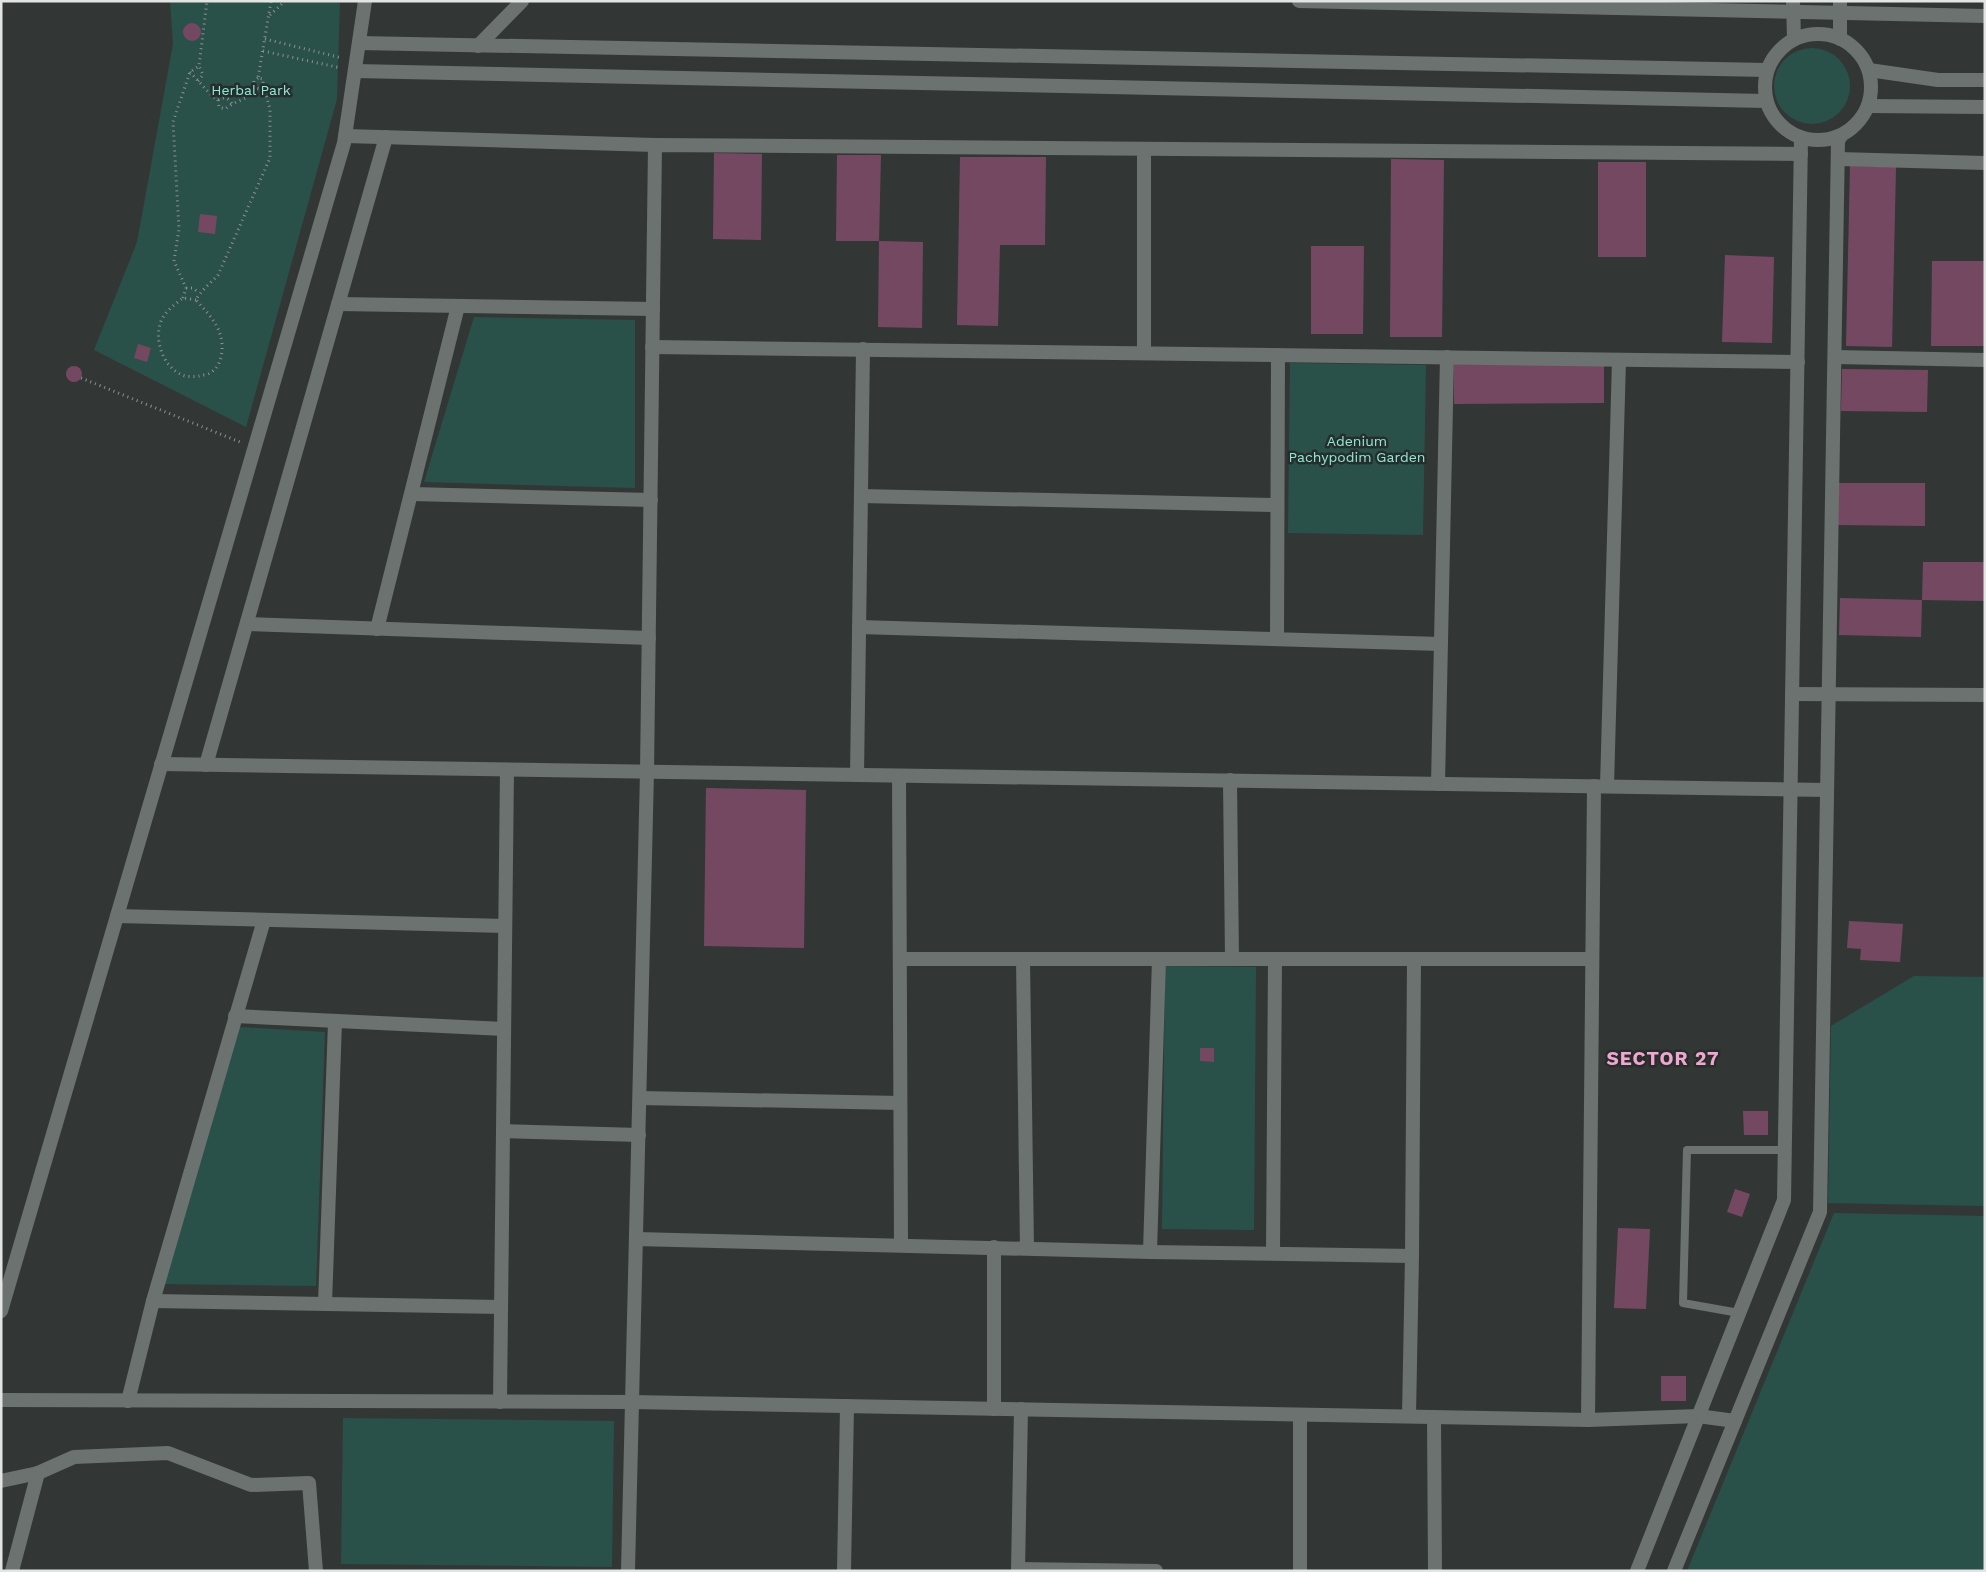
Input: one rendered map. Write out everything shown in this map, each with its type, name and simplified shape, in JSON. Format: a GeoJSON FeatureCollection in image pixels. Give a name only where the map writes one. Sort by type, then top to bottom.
{"type":"FeatureCollection","features":[{"type":"Feature","properties":{"kind":"street"},"geometry":{"type":"LineString","coordinates":[[1,1310],[345,136],[364,1]]}},
{"type":"Feature","properties":{"kind":"street"},"geometry":{"type":"LineString","coordinates":[[478,46],[522,1]]}},
{"type":"Feature","properties":{"kind":"street"},"geometry":{"type":"LineString","coordinates":[[1299,1],[1840,7],[1985,16]]}},
{"type":"Feature","properties":{"kind":"street"},"geometry":{"type":"LineString","coordinates":[[1793,7],[1794,39]]}},
{"type":"Feature","properties":{"kind":"street"},"geometry":{"type":"LineString","coordinates":[[1840,7],[1840,39]]}},
{"type":"Feature","properties":{"kind":"street"},"geometry":{"type":"LineString","coordinates":[[1809,34],[1825,34],[1840,39],[1853,47],[1862,57],[1869,70],[1872,88],[1868,106],[1862,118],[1841,136],[1828,140],[1814,141],[1801,138],[1785,130],[1773,117],[1765,101],[1764,85],[1767,70],[1773,57],[1782,47],[1794,39],[1809,34]]}},
{"type":"Feature","properties":{"kind":"street"},"geometry":{"type":"LineString","coordinates":[[359,43],[1767,70]]}},
{"type":"Feature","properties":{"kind":"street"},"geometry":{"type":"LineString","coordinates":[[356,65],[1765,101]]}},
{"type":"Feature","properties":{"kind":"street"},"geometry":{"type":"LineString","coordinates":[[1869,70],[1938,80],[1985,80]]}},
{"type":"Feature","properties":{"kind":"street"},"geometry":{"type":"LineString","coordinates":[[1868,106],[1985,107]]}},
{"type":"Feature","properties":{"kind":"street"},"geometry":{"type":"LineString","coordinates":[[345,136],[655,145],[1801,154]]}},
{"type":"Feature","properties":{"kind":"street"},"geometry":{"type":"LineString","coordinates":[[1674,1571],[1820,1212],[1838,141],[1841,136]]}},
{"type":"Feature","properties":{"kind":"street"},"geometry":{"type":"LineString","coordinates":[[206,765],[386,137]]}},
{"type":"Feature","properties":{"kind":"street"},"geometry":{"type":"LineString","coordinates":[[1637,1571],[1784,1200],[1801,138]]}},
{"type":"Feature","properties":{"kind":"street"},"geometry":{"type":"LineString","coordinates":[[628,1571],[648,772],[655,145]]}},
{"type":"Feature","properties":{"kind":"street"},"geometry":{"type":"LineString","coordinates":[[1144,149],[1144,353]]}},
{"type":"Feature","properties":{"kind":"street"},"geometry":{"type":"LineString","coordinates":[[1838,159],[1985,163]]}},
{"type":"Feature","properties":{"kind":"street"},"geometry":{"type":"LineString","coordinates":[[338,304],[653,309]]}},
{"type":"Feature","properties":{"kind":"street"},"geometry":{"type":"LineString","coordinates":[[378,629],[458,306]]}},
{"type":"Feature","properties":{"kind":"street"},"geometry":{"type":"LineString","coordinates":[[652,347],[1798,362]]}},
{"type":"Feature","properties":{"kind":"street"},"geometry":{"type":"LineString","coordinates":[[857,775],[864,349]]}},
{"type":"Feature","properties":{"kind":"street"},"geometry":{"type":"LineString","coordinates":[[1277,639],[1278,355]]}},
{"type":"Feature","properties":{"kind":"street"},"geometry":{"type":"LineString","coordinates":[[1438,784],[1447,357]]}},
{"type":"Feature","properties":{"kind":"street"},"geometry":{"type":"LineString","coordinates":[[1835,357],[1985,360]]}},
{"type":"Feature","properties":{"kind":"street"},"geometry":{"type":"LineString","coordinates":[[1588,1420],[1592,959],[1619,360]]}},
{"type":"Feature","properties":{"kind":"street"},"geometry":{"type":"LineString","coordinates":[[412,494],[651,500]]}},
{"type":"Feature","properties":{"kind":"street"},"geometry":{"type":"LineString","coordinates":[[861,496],[1278,505]]}},
{"type":"Feature","properties":{"kind":"street"},"geometry":{"type":"LineString","coordinates":[[247,624],[649,638]]}},
{"type":"Feature","properties":{"kind":"street"},"geometry":{"type":"LineString","coordinates":[[859,627],[1442,644]]}},
{"type":"Feature","properties":{"kind":"street"},"geometry":{"type":"LineString","coordinates":[[1792,694],[1985,695]]}},
{"type":"Feature","properties":{"kind":"street"},"geometry":{"type":"LineString","coordinates":[[161,764],[1827,790]]}},
{"type":"Feature","properties":{"kind":"street"},"geometry":{"type":"LineString","coordinates":[[500,1402],[507,770]]}},
{"type":"Feature","properties":{"kind":"street"},"geometry":{"type":"LineString","coordinates":[[899,776],[901,1245]]}},
{"type":"Feature","properties":{"kind":"street"},"geometry":{"type":"LineString","coordinates":[[1230,780],[1232,959]]}},
{"type":"Feature","properties":{"kind":"street"},"geometry":{"type":"LineString","coordinates":[[117,916],[505,926]]}},
{"type":"Feature","properties":{"kind":"street"},"geometry":{"type":"LineString","coordinates":[[128,1401],[153,1301],[234,1016],[264,920]]}},
{"type":"Feature","properties":{"kind":"street"},"geometry":{"type":"LineString","coordinates":[[900,959],[1592,959]]}},
{"type":"Feature","properties":{"kind":"street"},"geometry":{"type":"LineString","coordinates":[[1023,959],[1027,1248]]}},
{"type":"Feature","properties":{"kind":"street"},"geometry":{"type":"LineString","coordinates":[[1150,1252],[1159,959]]}},
{"type":"Feature","properties":{"kind":"street"},"geometry":{"type":"LineString","coordinates":[[1273,1253],[1275,959]]}},
{"type":"Feature","properties":{"kind":"street"},"geometry":{"type":"LineString","coordinates":[[1409,1416],[1414,959]]}},
{"type":"Feature","properties":{"kind":"street"},"geometry":{"type":"LineString","coordinates":[[234,1016],[504,1029]]}},
{"type":"Feature","properties":{"kind":"street"},"geometry":{"type":"LineString","coordinates":[[325,1304],[335,1022]]}},
{"type":"Feature","properties":{"kind":"street"},"geometry":{"type":"LineString","coordinates":[[640,1098],[900,1103]]}},
{"type":"Feature","properties":{"kind":"street"},"geometry":{"type":"LineString","coordinates":[[503,1131],[639,1135]]}},
{"type":"Feature","properties":{"kind":"street"},"geometry":{"type":"LineString","coordinates":[[636,1239],[1150,1252],[1412,1256]]}},
{"type":"Feature","properties":{"kind":"street"},"geometry":{"type":"LineString","coordinates":[[994,1247],[994,1409]]}},
{"type":"Feature","properties":{"kind":"street"},"geometry":{"type":"LineString","coordinates":[[153,1301],[501,1306]]}},
{"type":"Feature","properties":{"kind":"street"},"geometry":{"type":"LineString","coordinates":[[1,1400],[632,1402],[1588,1420],[1698,1416],[1735,1420]]}},
{"type":"Feature","properties":{"kind":"street"},"geometry":{"type":"LineString","coordinates":[[844,1571],[847,1406]]}},
{"type":"Feature","properties":{"kind":"street"},"geometry":{"type":"LineString","coordinates":[[1022,1410],[1018,1570],[1156,1571]]}},
{"type":"Feature","properties":{"kind":"street"},"geometry":{"type":"LineString","coordinates":[[1300,1414],[1300,1571]]}},
{"type":"Feature","properties":{"kind":"street"},"geometry":{"type":"LineString","coordinates":[[1434,1417],[1435,1571]]}},
{"type":"Feature","properties":{"kind":"street"},"geometry":{"type":"LineString","coordinates":[[1,1481],[38,1473],[74,1457],[168,1454],[251,1484],[309,1483],[316,1571]]}},
{"type":"Feature","properties":{"kind":"street"},"geometry":{"type":"LineString","coordinates":[[12,1571],[38,1473]]}},
{"type":"Feature","properties":{"kind":"lane"},"geometry":{"type":"LineString","coordinates":[[1739,1312],[1683,1303],[1687,1150],[1785,1150]]}},
{"type":"Feature","properties":{"kind":"path"},"geometry":{"type":"LineString","coordinates":[[198,81],[203,75],[200,66],[207,1]]}},
{"type":"Feature","properties":{"kind":"path"},"geometry":{"type":"LineString","coordinates":[[190,72],[207,92],[218,100],[220,107],[225,109],[248,97],[254,81],[258,78],[270,1]]}},
{"type":"Feature","properties":{"kind":"path"},"geometry":{"type":"LineString","coordinates":[[269,15],[285,1]]}},
{"type":"Feature","properties":{"kind":"path"},"geometry":{"type":"LineString","coordinates":[[265,39],[334,56],[356,65]]}},
{"type":"Feature","properties":{"kind":"path"},"geometry":{"type":"LineString","coordinates":[[263,51],[356,65]]}},
{"type":"Feature","properties":{"kind":"path"},"geometry":{"type":"LineString","coordinates":[[183,298],[196,300],[211,316],[220,334],[223,349],[219,363],[211,373],[194,377],[180,374],[166,361],[158,345],[160,324],[164,314],[183,298],[186,288],[174,261],[179,229],[173,122],[190,72],[200,66]]}},
{"type":"Feature","properties":{"kind":"path"},"geometry":{"type":"LineString","coordinates":[[196,300],[200,293],[218,275],[270,158],[270,109],[263,79],[258,78]]}},
{"type":"Feature","properties":{"kind":"path"},"geometry":{"type":"LineString","coordinates":[[253,86],[260,89],[263,85]]}},
{"type":"Feature","properties":{"kind":"path"},"geometry":{"type":"LineString","coordinates":[[218,100],[225,98],[232,104]]}},
{"type":"Feature","properties":{"kind":"path"},"geometry":{"type":"LineString","coordinates":[[186,288],[193,288],[200,293]]}},
{"type":"Feature","properties":{"kind":"path"},"geometry":{"type":"LineString","coordinates":[[82,378],[254,448]]}},
{"type":"Feature","properties":{"kind":"green space","name":"Herbal Park"},"geometry":{"type":"Polygon","coordinates":[[[170,1],[340,1],[337,99],[246,427],[94,350],[137,242],[173,44],[170,1]]]}},
{"type":"Feature","properties":{"kind":"green space"},"geometry":{"type":"Polygon","coordinates":[[[1812,48],[1826,51],[1839,59],[1847,72],[1850,86],[1847,100],[1839,113],[1826,121],[1812,124],[1798,121],[1785,113],[1777,100],[1774,86],[1777,72],[1785,59],[1798,51],[1812,48]]]}},
{"type":"Feature","properties":{"kind":"green space"},"geometry":{"type":"Polygon","coordinates":[[[474,317],[635,320],[635,488],[424,482],[474,317]]]}},
{"type":"Feature","properties":{"kind":"green space","name":"Adenium Pachypodim Garden"},"geometry":{"type":"Polygon","coordinates":[[[1290,363],[1426,365],[1423,535],[1288,533],[1290,363]]]}},
{"type":"Feature","properties":{"kind":"green space"},"geometry":{"type":"Polygon","coordinates":[[[1165,966],[1256,967],[1254,1230],[1162,1229],[1165,966]]]}},
{"type":"Feature","properties":{"kind":"green space"},"geometry":{"type":"Polygon","coordinates":[[[1914,976],[1985,977],[1985,1206],[1828,1203],[1831,1026],[1914,976]]]}},
{"type":"Feature","properties":{"kind":"green space"},"geometry":{"type":"Polygon","coordinates":[[[239,1027],[325,1032],[316,1286],[164,1284],[239,1027]]]}},
{"type":"Feature","properties":{"kind":"green space"},"geometry":{"type":"Polygon","coordinates":[[[1834,1213],[1985,1216],[1985,1571],[1687,1571],[1834,1213]]]}},
{"type":"Feature","properties":{"kind":"green space"},"geometry":{"type":"Polygon","coordinates":[[[343,1418],[614,1421],[612,1567],[341,1564],[343,1418]]]}},
{"type":"Feature","properties":{"kind":"building"},"geometry":{"type":"Polygon","coordinates":[[[192,23],[198,26],[201,32],[198,38],[192,41],[186,38],[183,32],[186,26],[192,23]]]}},
{"type":"Feature","properties":{"kind":"building"},"geometry":{"type":"Polygon","coordinates":[[[714,153],[762,154],[761,240],[713,239],[714,153]]]}},
{"type":"Feature","properties":{"kind":"building"},"geometry":{"type":"Polygon","coordinates":[[[837,155],[881,155],[879,241],[836,241],[837,155]]]}},
{"type":"Feature","properties":{"kind":"building"},"geometry":{"type":"Polygon","coordinates":[[[960,157],[1046,157],[1045,245],[1000,245],[998,326],[957,325],[960,157]]]}},
{"type":"Feature","properties":{"kind":"building"},"geometry":{"type":"Polygon","coordinates":[[[1391,159],[1444,160],[1442,337],[1390,337],[1391,159]]]}},
{"type":"Feature","properties":{"kind":"building"},"geometry":{"type":"Polygon","coordinates":[[[1598,162],[1646,162],[1646,257],[1598,257],[1598,162]]]}},
{"type":"Feature","properties":{"kind":"building"},"geometry":{"type":"Polygon","coordinates":[[[1850,166],[1896,167],[1892,347],[1846,346],[1850,166]]]}},
{"type":"Feature","properties":{"kind":"building"},"geometry":{"type":"Polygon","coordinates":[[[200,214],[217,216],[215,234],[198,232],[200,214]]]}},
{"type":"Feature","properties":{"kind":"building"},"geometry":{"type":"Polygon","coordinates":[[[879,241],[923,242],[922,328],[878,327],[879,241]]]}},
{"type":"Feature","properties":{"kind":"building"},"geometry":{"type":"Polygon","coordinates":[[[1311,246],[1364,246],[1363,334],[1311,334],[1311,246]]]}},
{"type":"Feature","properties":{"kind":"building"},"geometry":{"type":"Polygon","coordinates":[[[1725,255],[1774,257],[1772,343],[1722,342],[1725,255]]]}},
{"type":"Feature","properties":{"kind":"building"},"geometry":{"type":"Polygon","coordinates":[[[1932,261],[1985,261],[1985,346],[1931,346],[1932,261]]]}},
{"type":"Feature","properties":{"kind":"building"},"geometry":{"type":"Polygon","coordinates":[[[138,344],[151,348],[147,362],[134,358],[138,344]]]}},
{"type":"Feature","properties":{"kind":"building"},"geometry":{"type":"Polygon","coordinates":[[[1454,363],[1604,365],[1604,403],[1454,404],[1454,363]]]}},
{"type":"Feature","properties":{"kind":"building"},"geometry":{"type":"Polygon","coordinates":[[[71,366],[77,366],[82,371],[80,380],[71,382],[66,377],[66,371],[71,366]]]}},
{"type":"Feature","properties":{"kind":"building"},"geometry":{"type":"Polygon","coordinates":[[[1842,369],[1928,370],[1927,412],[1841,411],[1842,369]]]}},
{"type":"Feature","properties":{"kind":"building"},"geometry":{"type":"Polygon","coordinates":[[[1837,483],[1925,483],[1925,526],[1836,525],[1837,483]]]}},
{"type":"Feature","properties":{"kind":"building"},"geometry":{"type":"Polygon","coordinates":[[[1923,562],[1985,562],[1985,601],[1922,600],[1923,562]]]}},
{"type":"Feature","properties":{"kind":"building"},"geometry":{"type":"Polygon","coordinates":[[[1840,598],[1922,600],[1921,637],[1839,635],[1840,598]]]}},
{"type":"Feature","properties":{"kind":"building"},"geometry":{"type":"Polygon","coordinates":[[[706,788],[806,790],[804,948],[704,946],[706,788]]]}},
{"type":"Feature","properties":{"kind":"building"},"geometry":{"type":"Polygon","coordinates":[[[1849,921],[1903,924],[1900,962],[1860,960],[1861,949],[1847,948],[1849,921]]]}},
{"type":"Feature","properties":{"kind":"building"},"geometry":{"type":"Polygon","coordinates":[[[1200,1048],[1214,1048],[1214,1062],[1200,1061],[1200,1048]]]}},
{"type":"Feature","properties":{"kind":"building"},"geometry":{"type":"Polygon","coordinates":[[[1743,1111],[1768,1111],[1768,1135],[1744,1135],[1743,1111]]]}},
{"type":"Feature","properties":{"kind":"building"},"geometry":{"type":"Polygon","coordinates":[[[1735,1189],[1750,1194],[1742,1217],[1727,1212],[1735,1189]]]}},
{"type":"Feature","properties":{"kind":"building"},"geometry":{"type":"Polygon","coordinates":[[[1618,1228],[1650,1229],[1646,1309],[1614,1308],[1618,1228]]]}},
{"type":"Feature","properties":{"kind":"building"},"geometry":{"type":"Polygon","coordinates":[[[1661,1376],[1686,1376],[1686,1401],[1661,1401],[1661,1376]]]}},
{"type":"Feature","properties":{"kind":"district","name":"SECTOR 27"},"geometry":{"type":"Point","coordinates":[1663,1058]}}]}
